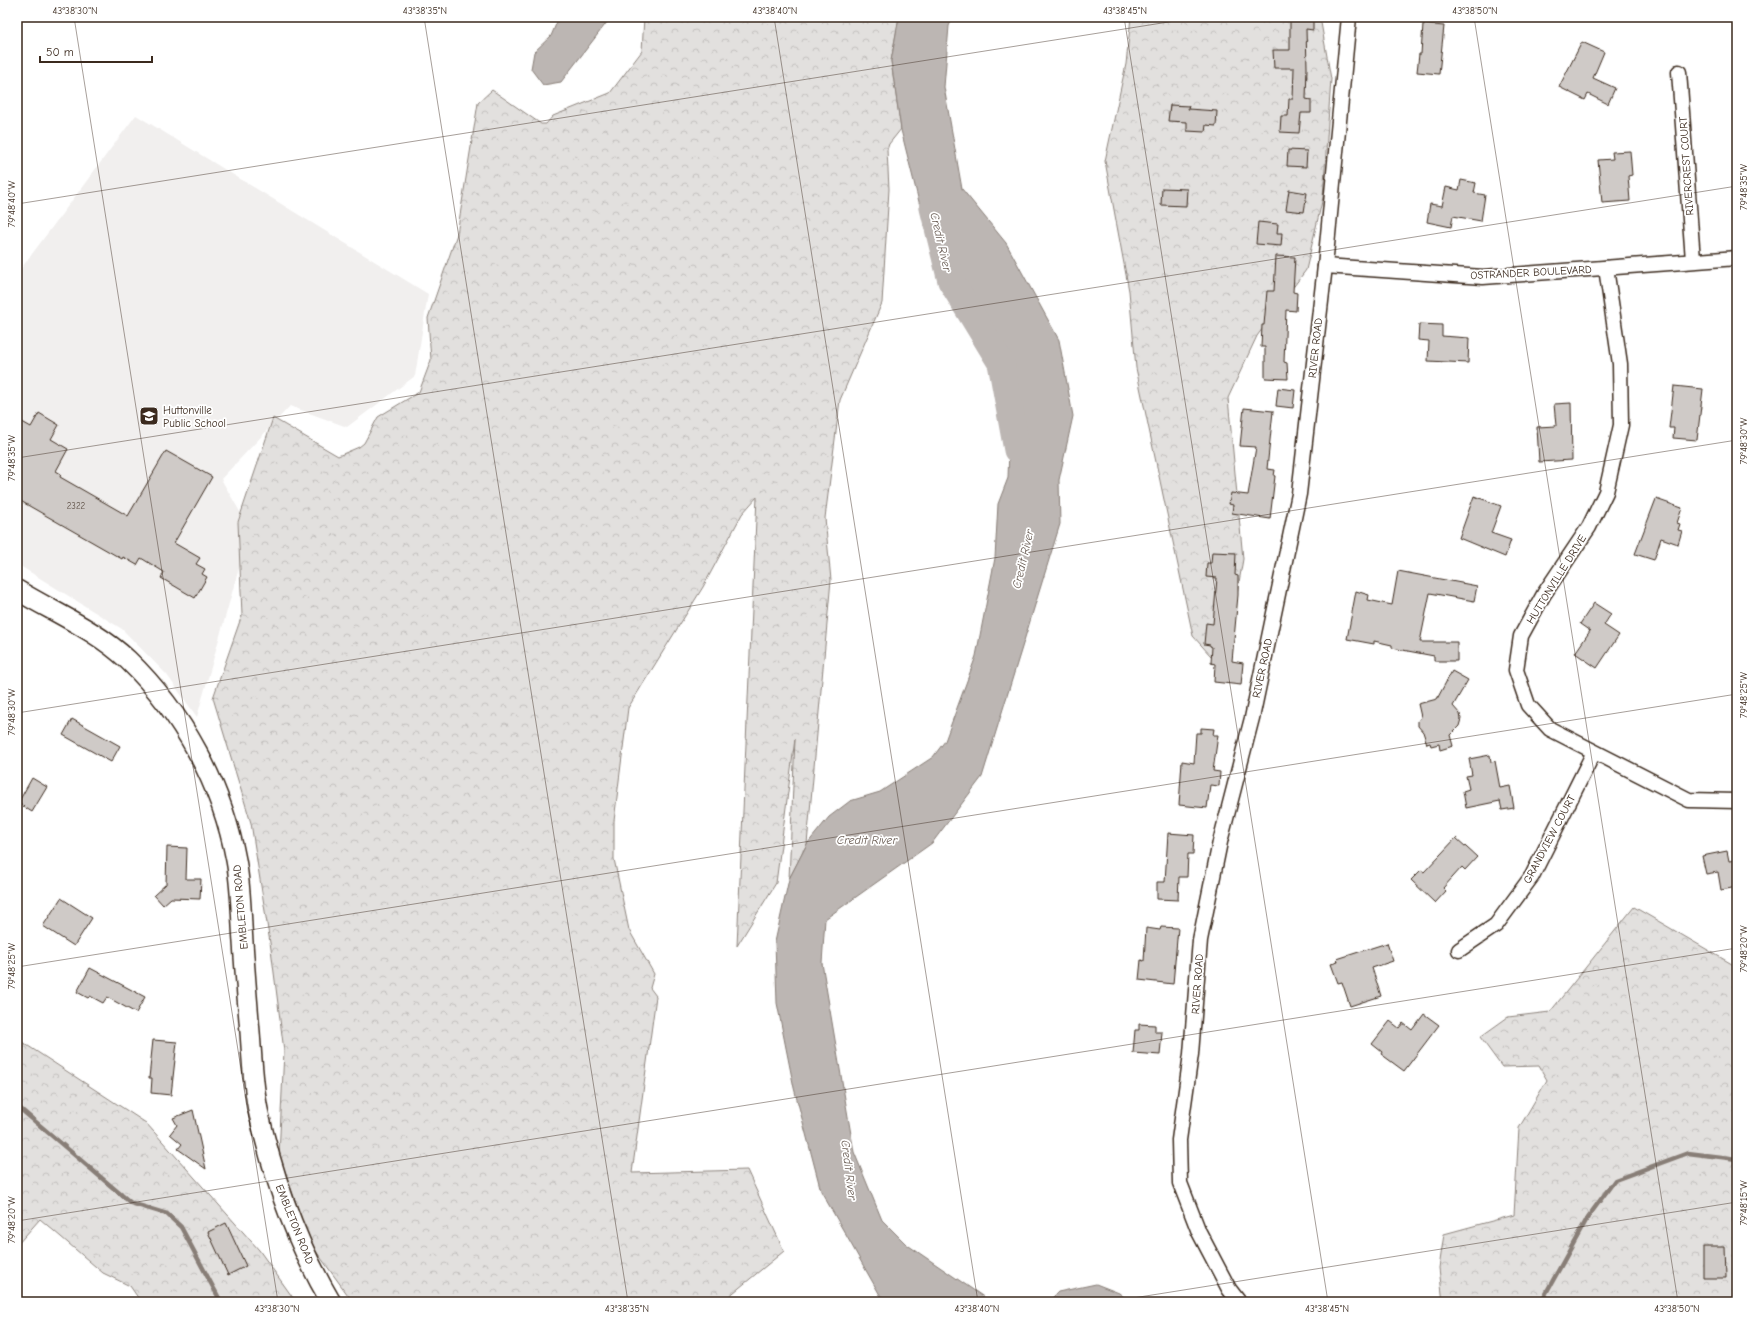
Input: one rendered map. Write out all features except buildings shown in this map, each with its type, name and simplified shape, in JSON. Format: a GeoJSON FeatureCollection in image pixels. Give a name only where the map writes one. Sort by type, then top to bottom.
{"type":"FeatureCollection","features":[{"type":"Feature","properties":{"kind":"street","name":"RIVER ROAD"},"geometry":{"type":"LineString","coordinates":[[1239,1302],[1230,1289],[1199,1232],[1180,1183],[1179,1140],[1191,1054],[1200,940],[1220,842],[1252,718],[1299,494],[1325,266],[1349,17]]}},
{"type":"Feature","properties":{"kind":"street","name":"RIVERCREST COURT"},"geometry":{"type":"LineString","coordinates":[[1679,72],[1693,260]]}},
{"type":"Feature","properties":{"kind":"street","name":"OSTRANDER BOULEVARD"},"geometry":{"type":"LineString","coordinates":[[1325,266],[1483,277],[1693,260],[1737,258]]}},
{"type":"Feature","properties":{"kind":"street","name":"HUTTONVILLE DRIVE"},"geometry":{"type":"LineString","coordinates":[[1606,268],[1620,364],[1621,425],[1606,492],[1589,527],[1544,594],[1521,636],[1516,670],[1528,705],[1550,729],[1689,800],[1737,801]]}},
{"type":"Feature","properties":{"kind":"street","name":"EMBLETON ROAD"},"geometry":{"type":"LineString","coordinates":[[17,590],[89,630],[128,660],[161,697],[184,728],[203,762],[225,816],[236,861],[251,1052],[258,1109],[277,1178],[292,1222],[331,1302]]}},
{"type":"Feature","properties":{"kind":"street","name":"GRANDVIEW COURT"},"geometry":{"type":"LineString","coordinates":[[1459,950],[1496,925],[1532,876],[1594,752]]}},
{"type":"Feature","properties":{"kind":"shaded area","name":"Huttonville Public School"},"geometry":{"type":"Polygon","coordinates":[[[136,115],[428,294],[415,376],[347,427],[290,406],[221,479],[250,529],[197,717],[167,675],[122,629],[17,564],[17,274],[136,115]]]}},
{"type":"Feature","properties":{"kind":"green space"},"geometry":{"type":"Polygon","coordinates":[[[644,17],[899,17],[891,61],[901,129],[889,144],[887,150],[889,189],[882,303],[840,400],[825,518],[831,580],[807,844],[789,879],[795,739],[776,883],[737,946],[757,497],[742,514],[703,587],[628,708],[614,821],[614,859],[629,930],[654,974],[650,988],[656,996],[632,1173],[747,1170],[784,1251],[722,1302],[353,1302],[310,1243],[279,1155],[284,1051],[271,949],[251,823],[213,698],[242,615],[238,522],[273,418],[338,456],[359,447],[364,443],[378,417],[419,392],[431,360],[428,318],[457,234],[478,103],[492,90],[541,124],[546,124],[553,116],[610,93],[642,51],[644,17]]]}},
{"type":"Feature","properties":{"kind":"green space"},"geometry":{"type":"Polygon","coordinates":[[[1131,17],[1320,17],[1331,79],[1323,197],[1306,270],[1257,336],[1228,398],[1243,559],[1226,658],[1219,665],[1193,636],[1136,368],[1129,291],[1105,161],[1126,64],[1131,17]]]}},
{"type":"Feature","properties":{"kind":"green space"},"geometry":{"type":"Polygon","coordinates":[[[1634,907],[1737,967],[1737,1302],[1443,1302],[1439,1268],[1444,1234],[1514,1215],[1519,1128],[1547,1080],[1539,1066],[1502,1067],[1480,1037],[1508,1017],[1550,1012],[1634,907]]]}},
{"type":"Feature","properties":{"kind":"green space"},"geometry":{"type":"Polygon","coordinates":[[[17,1037],[19,1040],[146,1123],[259,1250],[296,1302],[141,1302],[130,1286],[103,1273],[40,1219],[17,1245],[17,1037]]]}},
{"type":"Feature","properties":{"kind":"water"},"geometry":{"type":"Polygon","coordinates":[[[559,17],[611,17],[561,82],[543,85],[531,69],[534,52],[551,36],[559,17]]]}},
{"type":"Feature","properties":{"kind":"water","name":"Credit River"},"geometry":{"type":"Polygon","coordinates":[[[899,17],[953,17],[949,26],[944,87],[962,189],[1006,243],[1059,340],[1073,416],[1059,480],[1060,524],[982,777],[932,843],[825,919],[822,963],[854,1152],[882,1220],[906,1244],[991,1302],[889,1302],[880,1295],[821,1191],[794,1088],[777,1003],[775,942],[789,879],[807,844],[829,817],[850,801],[880,792],[933,757],[945,741],[976,656],[995,558],[998,504],[1008,478],[1011,386],[971,291],[921,210],[901,130],[891,61],[899,17]]]}},
{"type":"Feature","properties":{"kind":"water"},"geometry":{"type":"Polygon","coordinates":[[[1096,1284],[1119,1293],[1130,1302],[1048,1302],[1058,1292],[1096,1284]]]}},
{"type":"Feature","properties":{"kind":"waterway","name":"Credit River"},"geometry":{"type":"LineString","coordinates":[[933,208],[951,281],[1001,363],[1017,450]]}},
{"type":"Feature","properties":{"kind":"waterway"},"geometry":{"type":"LineString","coordinates":[[17,1106],[131,1203],[167,1214],[181,1227],[221,1302]]}},
{"type":"Feature","properties":{"kind":"waterway"},"geometry":{"type":"LineString","coordinates":[[1541,1302],[1588,1217],[1615,1180],[1688,1153],[1737,1159]]}},
{"type":"Feature","properties":{"kind":"place","name":"Huttonville Public School"},"geometry":{"type":"Point","coordinates":[149,416]}}]}
